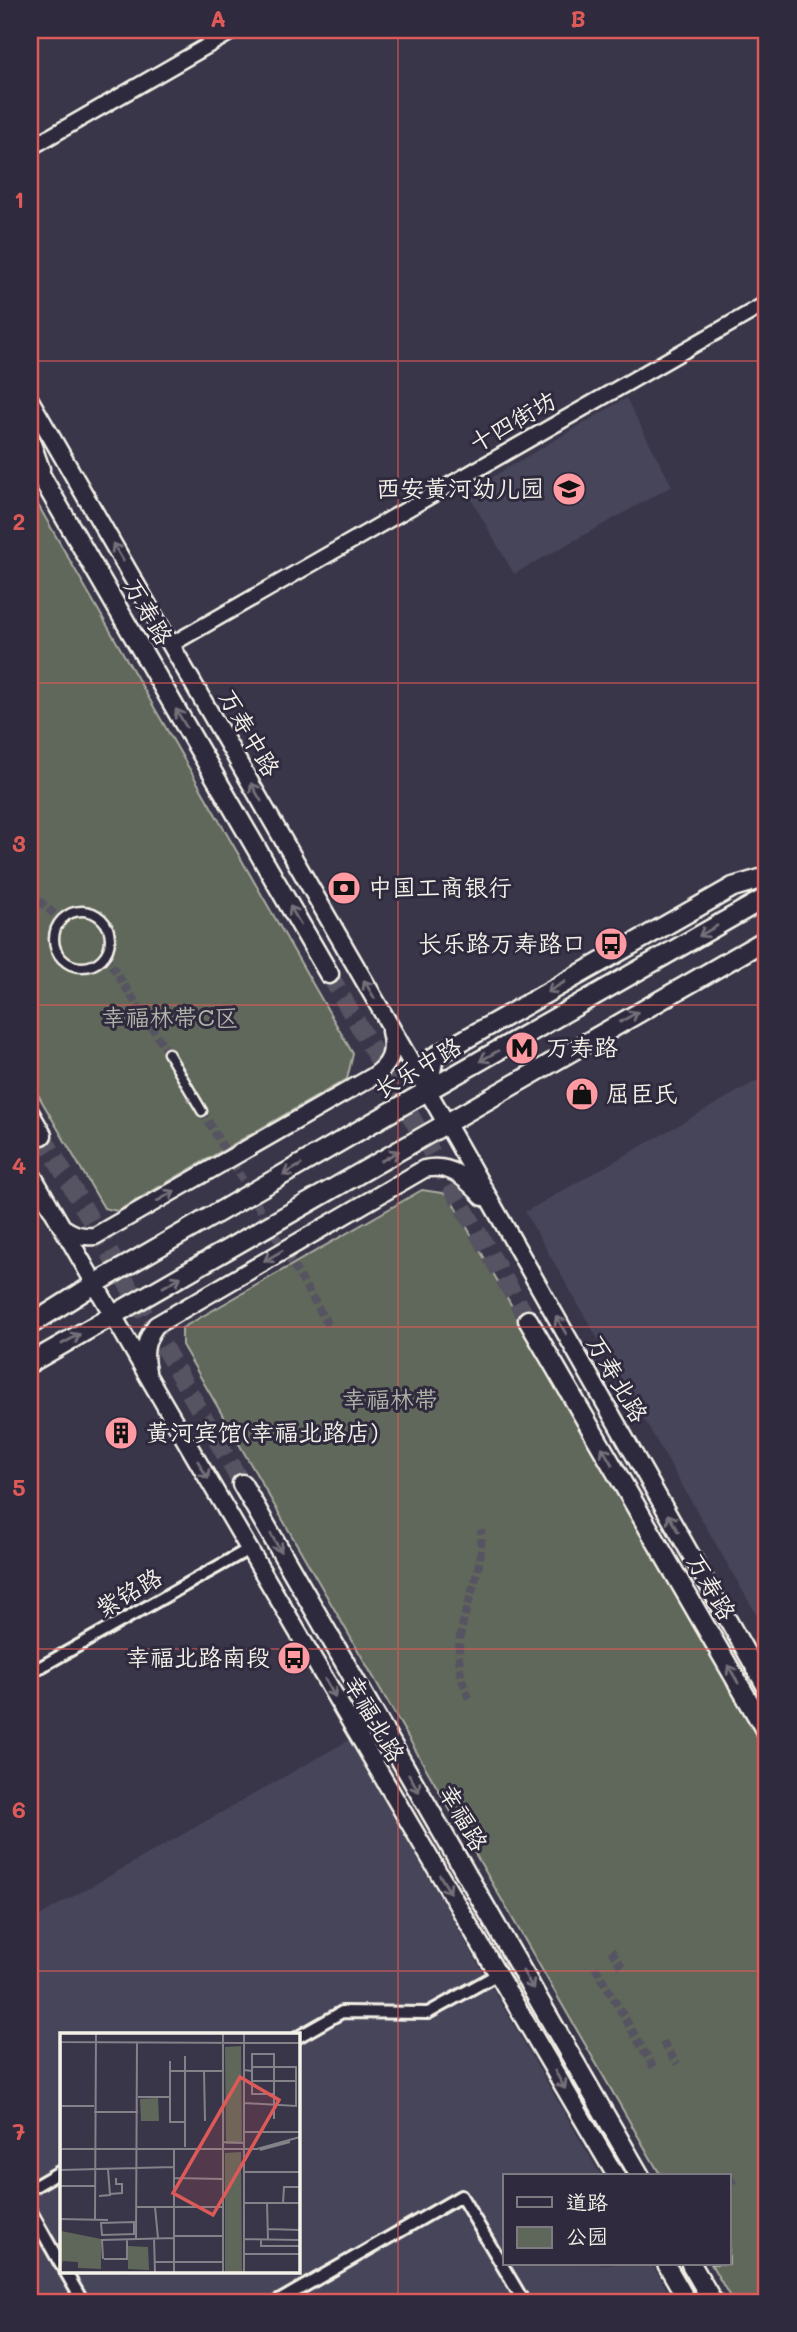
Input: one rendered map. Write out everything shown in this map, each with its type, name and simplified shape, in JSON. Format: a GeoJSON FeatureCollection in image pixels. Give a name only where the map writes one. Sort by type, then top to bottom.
{"type":"FeatureCollection","features":[{"type":"Feature","properties":{"kind":"main road","name":"万寿中路"},"geometry":{"type":"LineString","coordinates":[[30,400],[427,1091]]}},
{"type":"Feature","properties":{"kind":"main road"},"geometry":{"type":"LineString","coordinates":[[30,438],[48,488]]}},
{"type":"Feature","properties":{"kind":"main road","name":"万寿路"},"geometry":{"type":"LineString","coordinates":[[30,457],[329,974]]}},
{"type":"Feature","properties":{"kind":"main road"},"geometry":{"type":"LineString","coordinates":[[427,1091],[435,1056],[733,887],[767,877]]}},
{"type":"Feature","properties":{"kind":"main road","name":"长乐中路"},"geometry":{"type":"LineString","coordinates":[[30,1325],[95,1284],[427,1091],[767,897]]}},
{"type":"Feature","properties":{"kind":"main road"},"geometry":{"type":"LineString","coordinates":[[30,1363],[767,939]]}},
{"type":"Feature","properties":{"kind":"main road"},"geometry":{"type":"LineString","coordinates":[[61,1226],[83,1237],[94,1236],[372,1077],[387,1065],[392,1056],[393,1042],[389,1024]]}},
{"type":"Feature","properties":{"kind":"main road","name":"万寿北路"},"geometry":{"type":"LineString","coordinates":[[427,1091],[767,1689]]}},
{"type":"Feature","properties":{"kind":"main road"},"geometry":{"type":"LineString","coordinates":[[30,1114],[42,1135]]}},
{"type":"Feature","properties":{"kind":"main road"},"geometry":{"type":"LineString","coordinates":[[149,1378],[145,1347],[156,1325],[424,1169],[448,1168],[496,1211]]}},
{"type":"Feature","properties":{"kind":"main road","name":"幸福北路"},"geometry":{"type":"LineString","coordinates":[[30,1171],[615,2174]]}},
{"type":"Feature","properties":{"kind":"main road","name":"万寿路"},"geometry":{"type":"LineString","coordinates":[[528,1320],[767,1733]]}},
{"type":"Feature","properties":{"kind":"main road","name":"幸福路"},"geometry":{"type":"LineString","coordinates":[[242,1484],[639,2174]]}},
{"type":"Feature","properties":{"kind":"main road"},"geometry":{"type":"LineString","coordinates":[[667,2266],[688,2302]]}},
{"type":"Feature","properties":{"kind":"main road"},"geometry":{"type":"LineString","coordinates":[[692,2266],[713,2302]]}},
{"type":"Feature","properties":{"kind":"street"},"geometry":{"type":"LineString","coordinates":[[30,148],[235,30]]}},
{"type":"Feature","properties":{"kind":"street","name":"十四街坊"},"geometry":{"type":"LineString","coordinates":[[172,644],[767,303]]}},
{"type":"Feature","properties":{"kind":"street"},"geometry":{"type":"LineString","coordinates":[[82,910],[91,911],[106,922],[111,939],[110,948],[99,962],[90,966],[71,965],[56,951],[55,932],[65,915],[82,910]]}},
{"type":"Feature","properties":{"kind":"street"},"geometry":{"type":"LineString","coordinates":[[168,1054],[202,1111]]}},
{"type":"Feature","properties":{"kind":"street"},"geometry":{"type":"LineString","coordinates":[[30,1317],[48,1313]]}},
{"type":"Feature","properties":{"kind":"street","name":"紫铭路"},"geometry":{"type":"LineString","coordinates":[[30,1673],[249,1549]]}},
{"type":"Feature","properties":{"kind":"street"},"geometry":{"type":"LineString","coordinates":[[299,2036],[342,2012],[428,2013],[498,1974]]}},
{"type":"Feature","properties":{"kind":"street"},"geometry":{"type":"LineString","coordinates":[[30,2189],[60,2172]]}},
{"type":"Feature","properties":{"kind":"street"},"geometry":{"type":"LineString","coordinates":[[276,2302],[461,2196],[524,2302]]}},
{"type":"Feature","properties":{"kind":"street"},"geometry":{"type":"LineString","coordinates":[[30,2210],[60,2263]]}},
{"type":"Feature","properties":{"kind":"street"},"geometry":{"type":"LineString","coordinates":[[66,2272],[83,2302]]}},
{"type":"Feature","properties":{"kind":"shaded area","name":"西安黄河幼儿园"},"geometry":{"type":"Polygon","coordinates":[[[626,398],[672,486],[514,574],[467,492],[626,398]]]}},
{"type":"Feature","properties":{"kind":"shaded area"},"geometry":{"type":"Polygon","coordinates":[[[767,1075],[767,1633],[525,1212],[767,1075]]]}},
{"type":"Feature","properties":{"kind":"shaded area"},"geometry":{"type":"Polygon","coordinates":[[[349,1740],[600,2174],[503,2174],[503,2266],[653,2266],[674,2302],[30,2302],[30,1921],[349,1740]]]}},
{"type":"Feature","properties":{"kind":"green space","name":"幸福林带C区"},"geometry":{"type":"Polygon","coordinates":[[[30,491],[353,1054],[347,1079],[117,1211],[104,1208],[30,1081],[30,491]]]}},
{"type":"Feature","properties":{"kind":"green space","name":"幸福林带"},"geometry":{"type":"Polygon","coordinates":[[[422,1190],[448,1194],[767,1754],[767,2302],[733,2302],[712,2266],[730,2266],[730,2174],[660,2174],[182,1345],[182,1328],[422,1190]]]}},
{"type":"Feature","properties":{"kind":"tunnel"},"geometry":{"type":"LineString","coordinates":[[30,893],[61,920]]}},
{"type":"Feature","properties":{"kind":"tunnel"},"geometry":{"type":"LineString","coordinates":[[105,955],[168,1053]]}},
{"type":"Feature","properties":{"kind":"tunnel"},"geometry":{"type":"LineString","coordinates":[[329,974],[528,1320]]}},
{"type":"Feature","properties":{"kind":"tunnel"},"geometry":{"type":"LineString","coordinates":[[202,1111],[329,1326]]}},
{"type":"Feature","properties":{"kind":"tunnel"},"geometry":{"type":"LineString","coordinates":[[42,1135],[242,1484]]}},
{"type":"Feature","properties":{"kind":"tunnel"},"geometry":{"type":"LineString","coordinates":[[469,1698],[461,1674],[459,1653],[461,1632],[481,1552],[481,1530]]}},
{"type":"Feature","properties":{"kind":"tunnel"},"geometry":{"type":"LineString","coordinates":[[611,1950],[624,1970]]}},
{"type":"Feature","properties":{"kind":"tunnel"},"geometry":{"type":"LineString","coordinates":[[595,1967],[655,2070]]}},
{"type":"Feature","properties":{"kind":"tunnel"},"geometry":{"type":"LineString","coordinates":[[663,2042],[677,2064]]}},
{"type":"Feature","properties":{"kind":"tunnel"},"geometry":{"type":"LineString","coordinates":[[730,2179],[734,2184]]}},
{"type":"Feature","properties":{"kind":"place","name":"西安黄河幼儿园"},"geometry":{"type":"Point","coordinates":[569,489]}},
{"type":"Feature","properties":{"kind":"place","name":"中国工商银行"},"geometry":{"type":"Point","coordinates":[344,888]}},
{"type":"Feature","properties":{"kind":"place","name":"长乐路万寿路口"},"geometry":{"type":"Point","coordinates":[611,944]}},
{"type":"Feature","properties":{"kind":"place","name":"万寿路"},"geometry":{"type":"Point","coordinates":[522,1048]}},
{"type":"Feature","properties":{"kind":"place","name":"屈臣氏"},"geometry":{"type":"Point","coordinates":[582,1094]}},
{"type":"Feature","properties":{"kind":"place","name":"黄河宾馆(幸福北路店)"},"geometry":{"type":"Point","coordinates":[121,1433]}},
{"type":"Feature","properties":{"kind":"place","name":"幸福北路南段"},"geometry":{"type":"Point","coordinates":[294,1658]}}]}
